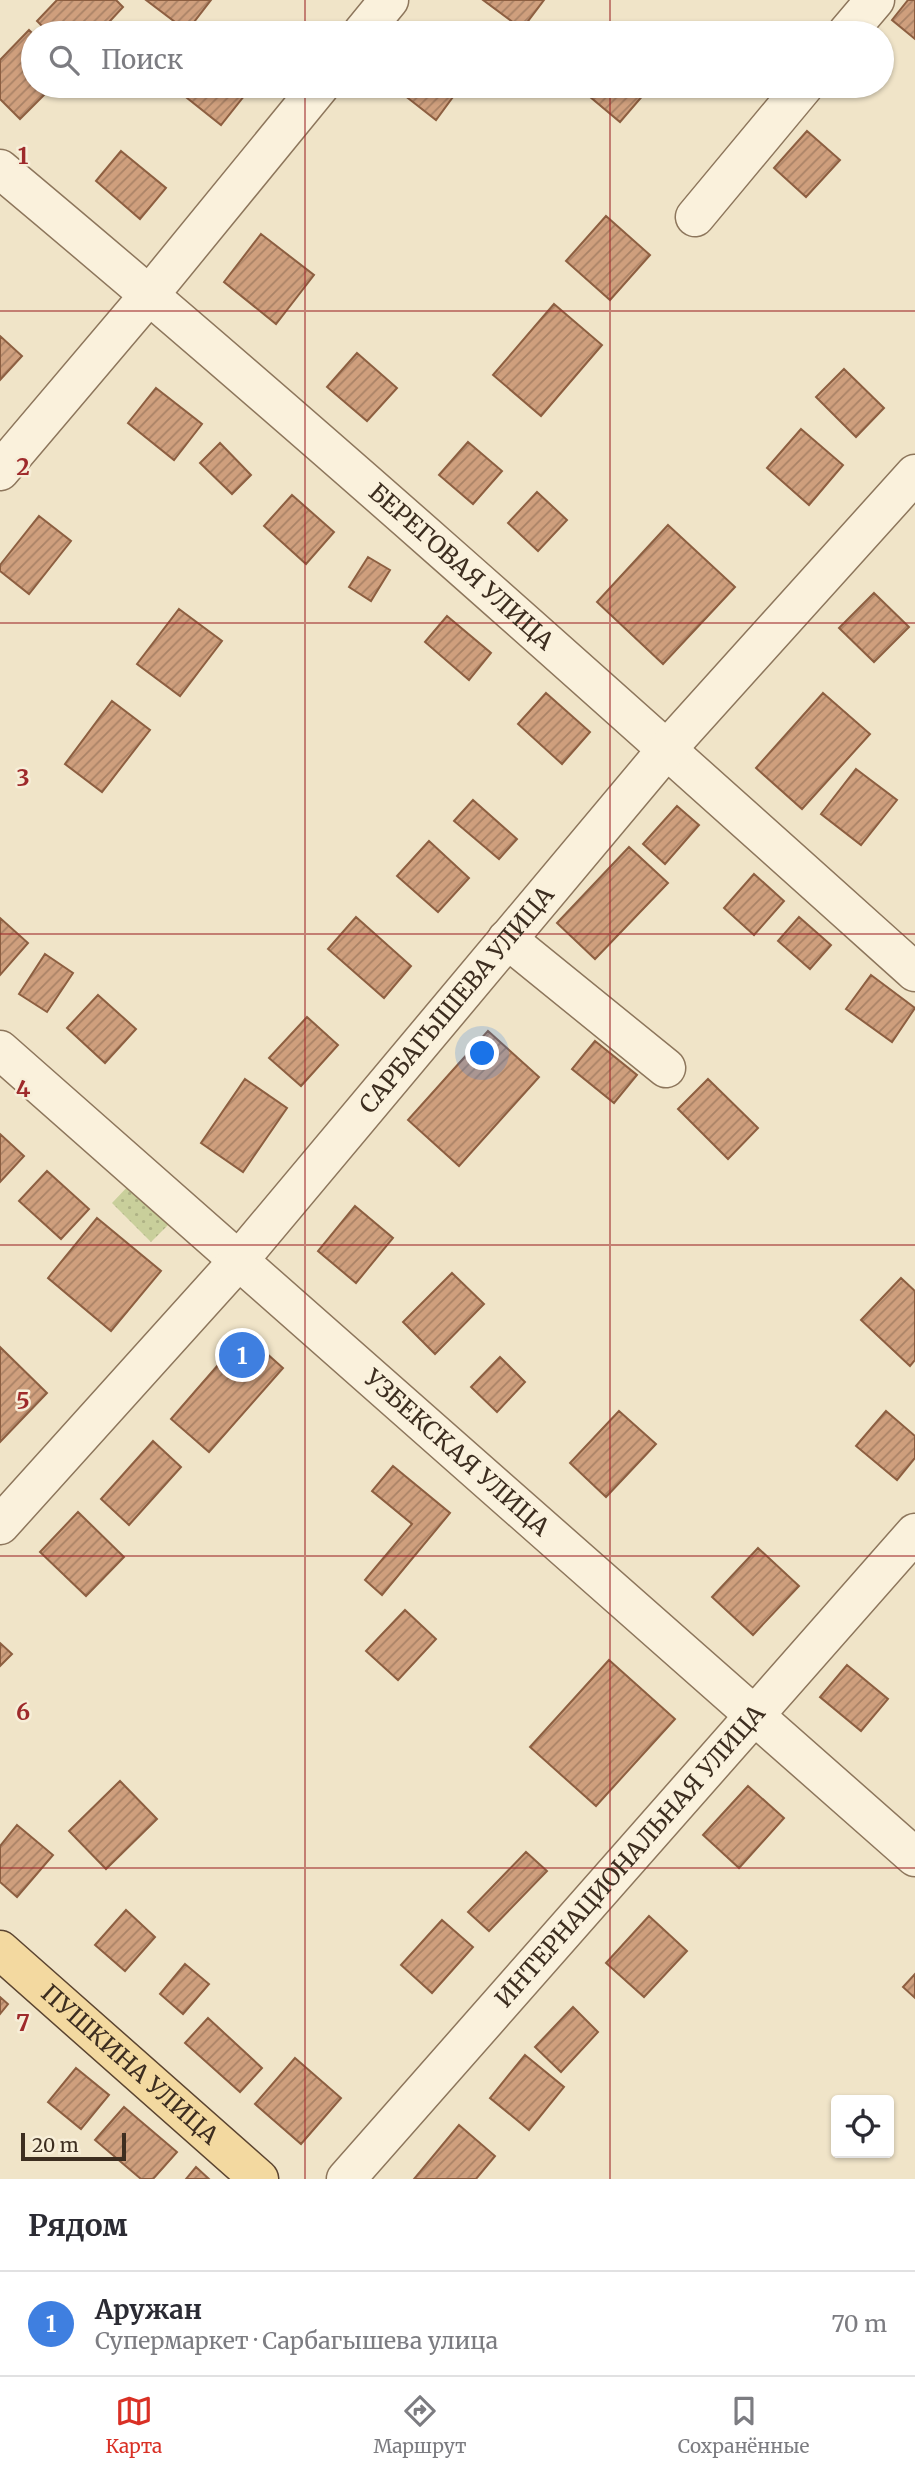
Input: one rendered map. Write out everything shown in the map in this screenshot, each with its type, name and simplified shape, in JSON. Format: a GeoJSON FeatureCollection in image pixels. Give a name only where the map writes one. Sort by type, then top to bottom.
{"type":"FeatureCollection","features":[{"type":"Feature","properties":{"kind":"main road","name":"ПУШКИНА УЛИЦА"},"geometry":{"type":"LineString","coordinates":[[0,1950],[258,2179]]}},
{"type":"Feature","properties":{"kind":"street"},"geometry":{"type":"LineString","coordinates":[[372,21],[389,0]]}},
{"type":"Feature","properties":{"kind":"street"},"geometry":{"type":"LineString","coordinates":[[857,21],[875,0]]}},
{"type":"Feature","properties":{"kind":"street"},"geometry":{"type":"LineString","coordinates":[[0,471],[150,294],[310,98]]}},
{"type":"Feature","properties":{"kind":"street"},"geometry":{"type":"LineString","coordinates":[[695,217],[794,98]]}},
{"type":"Feature","properties":{"kind":"street","name":"БЕРЕГОВАЯ УЛИЦА"},"geometry":{"type":"LineString","coordinates":[[0,169],[150,294],[667,749],[915,972]]}},
{"type":"Feature","properties":{"kind":"street","name":"САРБАГЫШЕВА УЛИЦА"},"geometry":{"type":"LineString","coordinates":[[0,1525],[239,1260],[667,749],[915,474]]}},
{"type":"Feature","properties":{"kind":"street"},"geometry":{"type":"LineString","coordinates":[[507,940],[666,1068]]}},
{"type":"Feature","properties":{"kind":"street","name":"УЗБЕКСКАЯ УЛИЦА"},"geometry":{"type":"LineString","coordinates":[[0,1050],[915,1857]]}},
{"type":"Feature","properties":{"kind":"street","name":"ИНТЕРНАЦИОНАЛЬНАЯ УЛИЦА"},"geometry":{"type":"LineString","coordinates":[[346,2179],[915,1533]]}},
{"type":"Feature","properties":{"kind":"green space"},"geometry":{"type":"Polygon","coordinates":[[[132,1182],[171,1222],[151,1242],[112,1203],[132,1182]]]}},
{"type":"Feature","properties":{"kind":"building"},"geometry":{"type":"Polygon","coordinates":[[[57,0],[116,0],[123,7],[110,21],[37,21],[57,0]]]}},
{"type":"Feature","properties":{"kind":"building"},"geometry":{"type":"Polygon","coordinates":[[[146,0],[211,0],[195,21],[174,21],[146,0]]]}},
{"type":"Feature","properties":{"kind":"building"},"geometry":{"type":"Polygon","coordinates":[[[483,0],[544,0],[528,21],[511,21],[483,0]]]}},
{"type":"Feature","properties":{"kind":"building"},"geometry":{"type":"Polygon","coordinates":[[[908,0],[915,0],[915,39],[892,20],[908,0]]]}},
{"type":"Feature","properties":{"kind":"building"},"geometry":{"type":"Polygon","coordinates":[[[21,38],[21,98],[41,98],[20,119],[0,99],[0,60],[21,38]]]}},
{"type":"Feature","properties":{"kind":"building"},"geometry":{"type":"Polygon","coordinates":[[[187,98],[242,98],[221,125],[187,98]]]}},
{"type":"Feature","properties":{"kind":"building"},"geometry":{"type":"Polygon","coordinates":[[[408,98],[452,98],[436,120],[408,98]]]}},
{"type":"Feature","properties":{"kind":"building"},"geometry":{"type":"Polygon","coordinates":[[[591,98],[641,98],[620,122],[591,98]]]}},
{"type":"Feature","properties":{"kind":"building"},"geometry":{"type":"Polygon","coordinates":[[[807,131],[840,160],[806,197],[774,168],[807,131]]]}},
{"type":"Feature","properties":{"kind":"building"},"geometry":{"type":"Polygon","coordinates":[[[121,151],[166,188],[140,219],[96,181],[121,151]]]}},
{"type":"Feature","properties":{"kind":"building"},"geometry":{"type":"Polygon","coordinates":[[[606,216],[650,255],[610,300],[566,261],[606,216]]]}},
{"type":"Feature","properties":{"kind":"building"},"geometry":{"type":"Polygon","coordinates":[[[261,234],[314,275],[276,324],[224,282],[261,234]]]}},
{"type":"Feature","properties":{"kind":"building"},"geometry":{"type":"Polygon","coordinates":[[[554,304],[602,345],[541,416],[493,375],[554,304]]]}},
{"type":"Feature","properties":{"kind":"building"},"geometry":{"type":"Polygon","coordinates":[[[0,336],[22,356],[0,380],[0,336]]]}},
{"type":"Feature","properties":{"kind":"building"},"geometry":{"type":"Polygon","coordinates":[[[357,353],[397,388],[367,421],[327,387],[357,353]]]}},
{"type":"Feature","properties":{"kind":"building"},"geometry":{"type":"Polygon","coordinates":[[[844,369],[884,408],[856,437],[816,397],[844,369]]]}},
{"type":"Feature","properties":{"kind":"building"},"geometry":{"type":"Polygon","coordinates":[[[156,388],[202,424],[174,460],[128,423],[156,388]]]}},
{"type":"Feature","properties":{"kind":"building"},"geometry":{"type":"Polygon","coordinates":[[[801,429],[843,465],[809,505],[767,468],[801,429]]]}},
{"type":"Feature","properties":{"kind":"building"},"geometry":{"type":"Polygon","coordinates":[[[468,442],[502,471],[473,504],[439,475],[468,442]]]}},
{"type":"Feature","properties":{"kind":"building"},"geometry":{"type":"Polygon","coordinates":[[[220,443],[251,475],[232,494],[200,463],[220,443]]]}},
{"type":"Feature","properties":{"kind":"building"},"geometry":{"type":"Polygon","coordinates":[[[537,492],[567,520],[538,551],[508,523],[537,492]]]}},
{"type":"Feature","properties":{"kind":"building"},"geometry":{"type":"Polygon","coordinates":[[[292,495],[334,532],[306,564],[264,526],[292,495]]]}},
{"type":"Feature","properties":{"kind":"building"},"geometry":{"type":"Polygon","coordinates":[[[39,516],[71,541],[29,594],[0,571],[0,565],[39,516]]]}},
{"type":"Feature","properties":{"kind":"building"},"geometry":{"type":"Polygon","coordinates":[[[668,525],[735,587],[663,664],[597,602],[668,525]]]}},
{"type":"Feature","properties":{"kind":"building"},"geometry":{"type":"Polygon","coordinates":[[[368,557],[390,570],[371,601],[349,587],[368,557]]]}},
{"type":"Feature","properties":{"kind":"building"},"geometry":{"type":"Polygon","coordinates":[[[874,593],[909,627],[874,662],[839,628],[874,593]]]}},
{"type":"Feature","properties":{"kind":"building"},"geometry":{"type":"Polygon","coordinates":[[[179,609],[222,641],[180,696],[137,664],[179,609]]]}},
{"type":"Feature","properties":{"kind":"building"},"geometry":{"type":"Polygon","coordinates":[[[447,616],[491,653],[469,680],[425,642],[447,616]]]}},
{"type":"Feature","properties":{"kind":"building"},"geometry":{"type":"Polygon","coordinates":[[[546,693],[590,732],[562,764],[518,724],[546,693]]]}},
{"type":"Feature","properties":{"kind":"building"},"geometry":{"type":"Polygon","coordinates":[[[823,693],[870,734],[802,809],[756,768],[823,693]]]}},
{"type":"Feature","properties":{"kind":"building"},"geometry":{"type":"Polygon","coordinates":[[[112,701],[150,730],[102,792],[65,764],[112,701]]]}},
{"type":"Feature","properties":{"kind":"building"},"geometry":{"type":"Polygon","coordinates":[[[856,769],[897,800],[861,845],[821,814],[856,769]]]}},
{"type":"Feature","properties":{"kind":"building"},"geometry":{"type":"Polygon","coordinates":[[[473,800],[517,839],[499,859],[454,821],[473,800]]]}},
{"type":"Feature","properties":{"kind":"building"},"geometry":{"type":"Polygon","coordinates":[[[677,806],[699,825],[665,864],[643,844],[677,806]]]}},
{"type":"Feature","properties":{"kind":"building"},"geometry":{"type":"Polygon","coordinates":[[[429,841],[469,878],[438,912],[397,876],[429,841]]]}},
{"type":"Feature","properties":{"kind":"building"},"geometry":{"type":"Polygon","coordinates":[[[629,847],[668,883],[595,959],[557,923],[629,847]]]}},
{"type":"Feature","properties":{"kind":"building"},"geometry":{"type":"Polygon","coordinates":[[[754,874],[784,901],[754,935],[724,908],[754,874]]]}},
{"type":"Feature","properties":{"kind":"building"},"geometry":{"type":"Polygon","coordinates":[[[356,917],[411,966],[384,998],[328,949],[356,917]]]}},
{"type":"Feature","properties":{"kind":"building"},"geometry":{"type":"Polygon","coordinates":[[[799,917],[831,945],[810,969],[778,941],[799,917]]]}},
{"type":"Feature","properties":{"kind":"building"},"geometry":{"type":"Polygon","coordinates":[[[0,918],[28,943],[0,975],[0,918]]]}},
{"type":"Feature","properties":{"kind":"building"},"geometry":{"type":"Polygon","coordinates":[[[45,954],[73,973],[47,1012],[19,994],[45,954]]]}},
{"type":"Feature","properties":{"kind":"building"},"geometry":{"type":"Polygon","coordinates":[[[871,975],[915,1008],[892,1042],[846,1009],[871,975]]]}},
{"type":"Feature","properties":{"kind":"building"},"geometry":{"type":"Polygon","coordinates":[[[98,995],[136,1029],[105,1063],[67,1028],[98,995]]]}},
{"type":"Feature","properties":{"kind":"building"},"geometry":{"type":"Polygon","coordinates":[[[307,1017],[338,1045],[301,1086],[269,1058],[307,1017]]]}},
{"type":"Feature","properties":{"kind":"building"},"geometry":{"type":"Polygon","coordinates":[[[488,1031],[539,1077],[459,1166],[408,1120],[488,1031]]]}},
{"type":"Feature","properties":{"kind":"building"},"geometry":{"type":"Polygon","coordinates":[[[595,1041],[637,1075],[614,1103],[572,1069],[595,1041]]]}},
{"type":"Feature","properties":{"kind":"building"},"geometry":{"type":"Polygon","coordinates":[[[245,1079],[287,1108],[243,1172],[201,1143],[245,1079]]]}},
{"type":"Feature","properties":{"kind":"building"},"geometry":{"type":"Polygon","coordinates":[[[708,1079],[758,1128],[728,1159],[678,1109],[708,1079]]]}},
{"type":"Feature","properties":{"kind":"building"},"geometry":{"type":"Polygon","coordinates":[[[0,1134],[24,1156],[0,1182],[0,1134]]]}},
{"type":"Feature","properties":{"kind":"building"},"geometry":{"type":"Polygon","coordinates":[[[47,1171],[89,1209],[61,1239],[19,1201],[47,1171]]]}},
{"type":"Feature","properties":{"kind":"building"},"geometry":{"type":"Polygon","coordinates":[[[355,1206],[393,1238],[356,1283],[318,1251],[355,1206]]]}},
{"type":"Feature","properties":{"kind":"building"},"geometry":{"type":"Polygon","coordinates":[[[97,1218],[161,1271],[111,1331],[48,1278],[97,1218]]]}},
{"type":"Feature","properties":{"kind":"building"},"geometry":{"type":"Polygon","coordinates":[[[452,1273],[484,1304],[435,1354],[403,1322],[452,1273]]]}},
{"type":"Feature","properties":{"kind":"building"},"geometry":{"type":"Polygon","coordinates":[[[901,1278],[915,1291],[915,1360],[910,1366],[861,1320],[901,1278]]]}},
{"type":"Feature","properties":{"kind":"building"},"geometry":{"type":"Polygon","coordinates":[[[245,1334],[283,1368],[209,1452],[171,1419],[245,1334]]]}},
{"type":"Feature","properties":{"kind":"building"},"geometry":{"type":"Polygon","coordinates":[[[0,1347],[47,1393],[0,1442],[0,1347]]]}},
{"type":"Feature","properties":{"kind":"building"},"geometry":{"type":"Polygon","coordinates":[[[500,1357],[525,1382],[497,1412],[471,1387],[500,1357]]]}},
{"type":"Feature","properties":{"kind":"building"},"geometry":{"type":"Polygon","coordinates":[[[619,1411],[656,1444],[606,1497],[570,1463],[619,1411]]]}},
{"type":"Feature","properties":{"kind":"building"},"geometry":{"type":"Polygon","coordinates":[[[886,1411],[915,1436],[915,1458],[897,1480],[856,1446],[886,1411]]]}},
{"type":"Feature","properties":{"kind":"building"},"geometry":{"type":"Polygon","coordinates":[[[153,1441],[181,1467],[129,1525],[101,1499],[153,1441]]]}},
{"type":"Feature","properties":{"kind":"building"},"geometry":{"type":"Polygon","coordinates":[[[393,1466],[450,1513],[382,1595],[365,1580],[412,1524],[372,1491],[393,1466]]]}},
{"type":"Feature","properties":{"kind":"building"},"geometry":{"type":"Polygon","coordinates":[[[78,1512],[124,1557],[86,1596],[40,1552],[78,1512]]]}},
{"type":"Feature","properties":{"kind":"building"},"geometry":{"type":"Polygon","coordinates":[[[758,1548],[799,1586],[753,1635],[712,1597],[758,1548]]]}},
{"type":"Feature","properties":{"kind":"building"},"geometry":{"type":"Polygon","coordinates":[[[405,1610],[436,1639],[398,1680],[366,1651],[405,1610]]]}},
{"type":"Feature","properties":{"kind":"building"},"geometry":{"type":"Polygon","coordinates":[[[0,1643],[12,1654],[0,1666],[0,1643]]]}},
{"type":"Feature","properties":{"kind":"building"},"geometry":{"type":"Polygon","coordinates":[[[609,1660],[675,1719],[596,1806],[530,1747],[609,1660]]]}},
{"type":"Feature","properties":{"kind":"building"},"geometry":{"type":"Polygon","coordinates":[[[847,1665],[888,1699],[861,1731],[820,1697],[847,1665]]]}},
{"type":"Feature","properties":{"kind":"building"},"geometry":{"type":"Polygon","coordinates":[[[120,1781],[157,1819],[106,1869],[69,1831],[120,1781]]]}},
{"type":"Feature","properties":{"kind":"building"},"geometry":{"type":"Polygon","coordinates":[[[748,1786],[784,1818],[739,1868],[703,1835],[748,1786]]]}},
{"type":"Feature","properties":{"kind":"building"},"geometry":{"type":"Polygon","coordinates":[[[17,1825],[53,1855],[17,1897],[0,1882],[0,1846],[17,1825]]]}},
{"type":"Feature","properties":{"kind":"building"},"geometry":{"type":"Polygon","coordinates":[[[526,1852],[547,1871],[489,1931],[468,1912],[526,1852]]]}},
{"type":"Feature","properties":{"kind":"building"},"geometry":{"type":"Polygon","coordinates":[[[126,1910],[155,1937],[125,1971],[95,1945],[126,1910]]]}},
{"type":"Feature","properties":{"kind":"building"},"geometry":{"type":"Polygon","coordinates":[[[649,1916],[687,1951],[644,1997],[606,1963],[649,1916]]]}},
{"type":"Feature","properties":{"kind":"building"},"geometry":{"type":"Polygon","coordinates":[[[442,1920],[473,1947],[432,1993],[401,1965],[442,1920]]]}},
{"type":"Feature","properties":{"kind":"building"},"geometry":{"type":"Polygon","coordinates":[[[185,1964],[209,1984],[183,2014],[160,1994],[185,1964]]]}},
{"type":"Feature","properties":{"kind":"building"},"geometry":{"type":"Polygon","coordinates":[[[915,1974],[915,1998],[903,1987],[915,1974]]]}},
{"type":"Feature","properties":{"kind":"building"},"geometry":{"type":"Polygon","coordinates":[[[0,1997],[8,2004],[0,2014],[0,1997]]]}},
{"type":"Feature","properties":{"kind":"building"},"geometry":{"type":"Polygon","coordinates":[[[573,2007],[598,2032],[561,2072],[535,2047],[573,2007]]]}},
{"type":"Feature","properties":{"kind":"building"},"geometry":{"type":"Polygon","coordinates":[[[208,2018],[262,2068],[240,2092],[185,2043],[208,2018]]]}},
{"type":"Feature","properties":{"kind":"building"},"geometry":{"type":"Polygon","coordinates":[[[525,2055],[564,2087],[529,2130],[490,2098],[525,2055]]]}},
{"type":"Feature","properties":{"kind":"building"},"geometry":{"type":"Polygon","coordinates":[[[295,2058],[341,2098],[301,2144],[255,2104],[295,2058]]]}},
{"type":"Feature","properties":{"kind":"building"},"geometry":{"type":"Polygon","coordinates":[[[76,2068],[109,2095],[81,2129],[48,2102],[76,2068]]]}},
{"type":"Feature","properties":{"kind":"building"},"geometry":{"type":"Polygon","coordinates":[[[124,2107],[177,2152],[153,2179],[141,2179],[95,2140],[124,2107]]]}},
{"type":"Feature","properties":{"kind":"building"},"geometry":{"type":"Polygon","coordinates":[[[459,2125],[495,2156],[476,2179],[414,2179],[459,2125]]]}},
{"type":"Feature","properties":{"kind":"building"},"geometry":{"type":"Polygon","coordinates":[[[196,2167],[209,2179],[186,2179],[196,2167]]]}},
{"type":"Feature","properties":{"kind":"place","name":"Аружан"},"geometry":{"type":"Point","coordinates":[242,1355]}}]}
